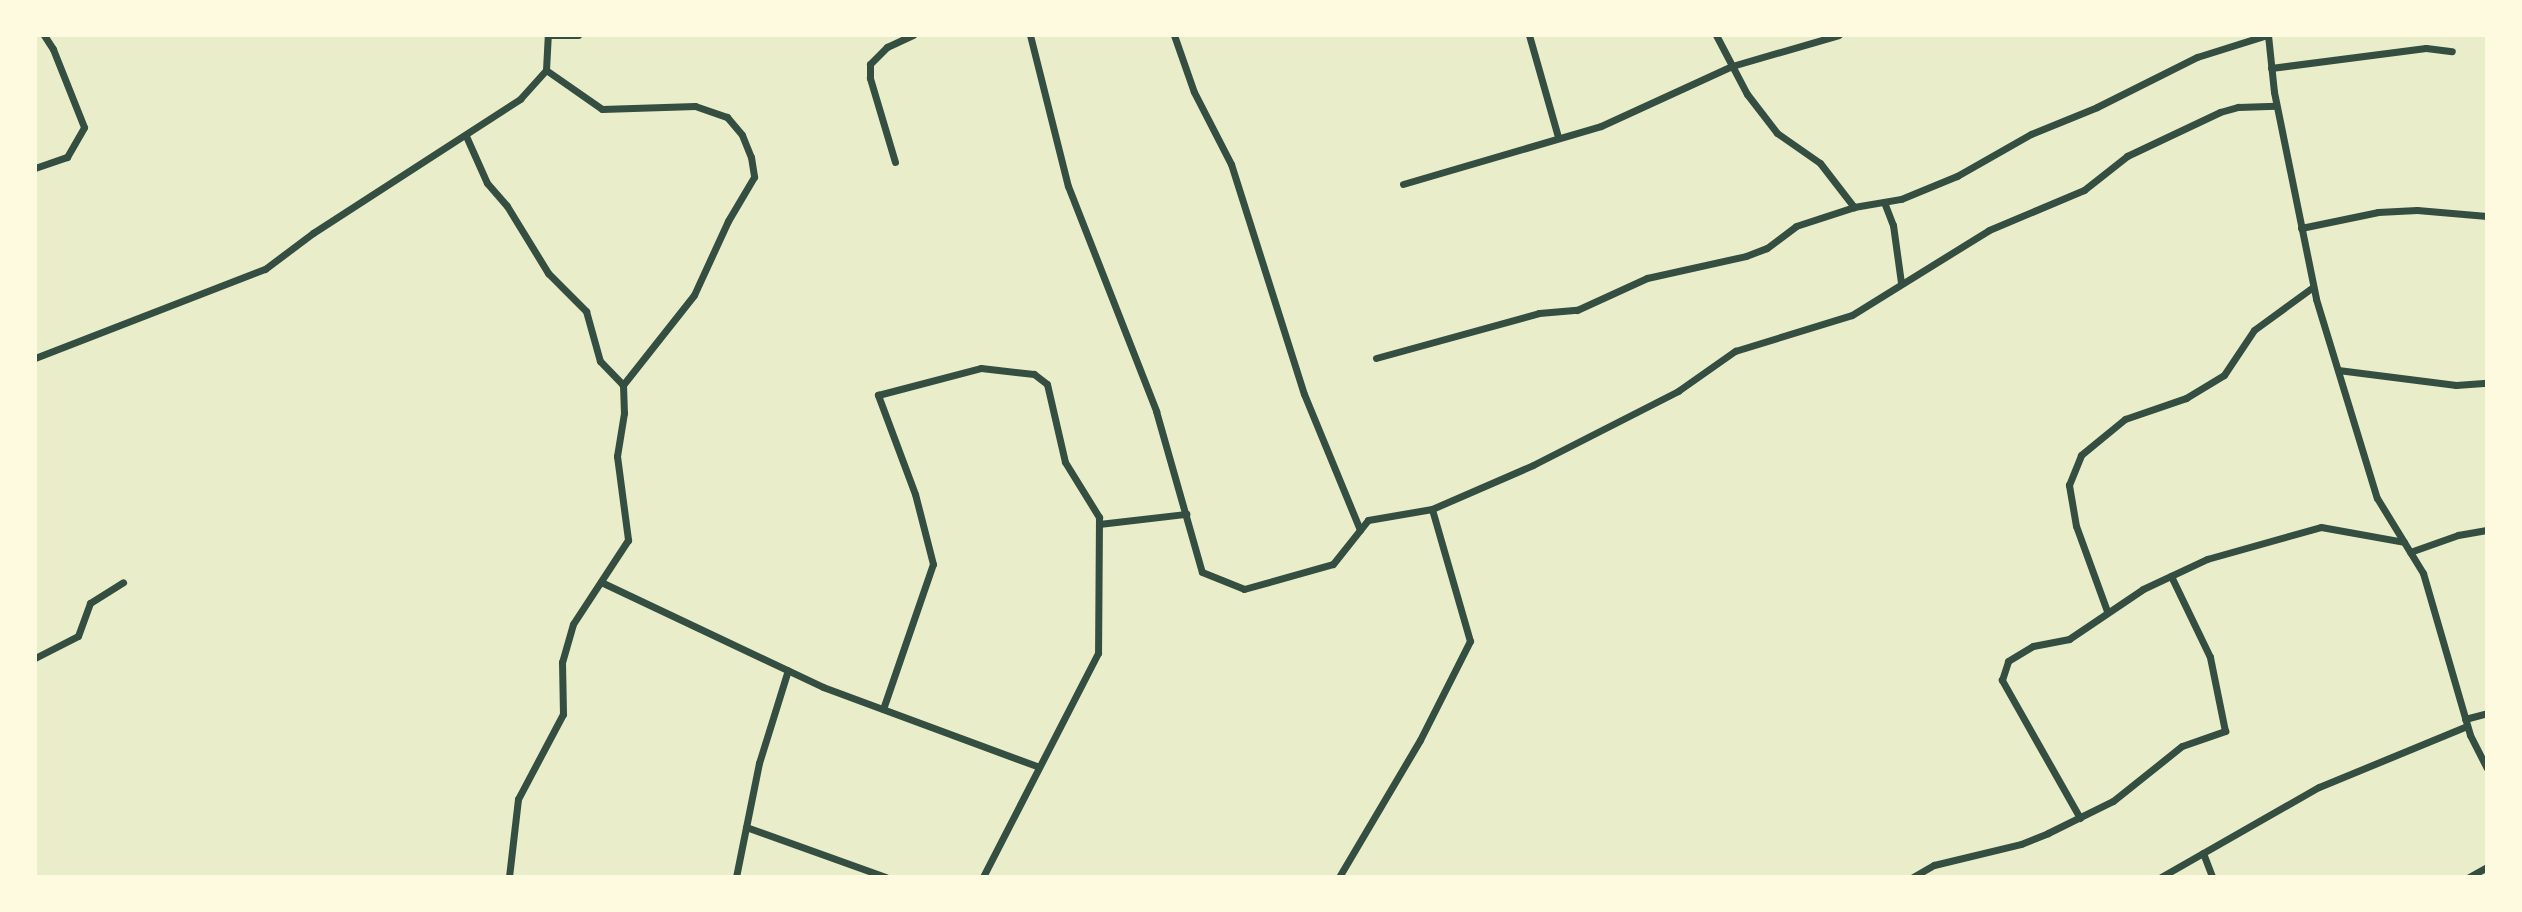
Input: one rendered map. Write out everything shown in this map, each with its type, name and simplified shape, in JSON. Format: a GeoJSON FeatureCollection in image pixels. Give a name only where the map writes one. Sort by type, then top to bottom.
{"type":"FeatureCollection","features":[{"type":"Feature","properties":{"kind":"street"},"geometry":{"type":"LineString","coordinates":[[35,168],[67,158],[84,127],[53,49],[44,35]]}},
{"type":"Feature","properties":{"kind":"street"},"geometry":{"type":"LineString","coordinates":[[35,358],[265,269],[313,233],[520,99],[546,70],[548,35],[578,35]]}},
{"type":"Feature","properties":{"kind":"street"},"geometry":{"type":"LineString","coordinates":[[895,162],[870,78],[870,64],[887,47],[913,35]]}},
{"type":"Feature","properties":{"kind":"street"},"geometry":{"type":"LineString","coordinates":[[1030,35],[1069,186],[1156,411],[1202,572],[1244,589],[1334,564],[1368,520],[1432,509],[1533,465],[1678,391],[1735,351],[1852,314],[1989,230],[2084,190],[2127,156],[2220,112],[2238,107],[2276,106]]}},
{"type":"Feature","properties":{"kind":"street"},"geometry":{"type":"LineString","coordinates":[[1174,35],[1194,92],[1231,164],[1304,394],[1360,530]]}},
{"type":"Feature","properties":{"kind":"street"},"geometry":{"type":"LineString","coordinates":[[1529,35],[1558,137]]}},
{"type":"Feature","properties":{"kind":"street"},"geometry":{"type":"LineString","coordinates":[[1716,35],[1747,94],[1777,133],[1820,163],[1854,207]]}},
{"type":"Feature","properties":{"kind":"street"},"geometry":{"type":"LineString","coordinates":[[1404,184],[1601,126],[1732,66],[1839,35]]}},
{"type":"Feature","properties":{"kind":"street"},"geometry":{"type":"LineString","coordinates":[[1376,358],[1539,313],[1577,310],[1647,278],[1746,256],[1767,248],[1796,226],[1854,207],[1901,199],[1957,176],[2031,134],[2097,107],[2197,57],[2267,35],[2276,106],[2313,287],[2376,498],[2423,573],[2466,722],[2487,768]]}},
{"type":"Feature","properties":{"kind":"street"},"geometry":{"type":"LineString","coordinates":[[2271,68],[2426,48],[2452,51]]}},
{"type":"Feature","properties":{"kind":"street"},"geometry":{"type":"LineString","coordinates":[[509,877],[518,799],[563,714],[562,662],[573,624],[628,540],[617,456],[624,413],[623,384],[694,295],[728,220],[754,177],[751,157],[742,135],[727,117],[695,106],[602,109],[546,70]]}},
{"type":"Feature","properties":{"kind":"street"},"geometry":{"type":"LineString","coordinates":[[466,136],[487,183],[507,206],[548,273],[586,311],[600,361],[623,384]]}},
{"type":"Feature","properties":{"kind":"street"},"geometry":{"type":"LineString","coordinates":[[1884,202],[1893,226],[1901,283]]}},
{"type":"Feature","properties":{"kind":"street"},"geometry":{"type":"LineString","coordinates":[[2301,228],[2378,212],[2417,210],[2487,216]]}},
{"type":"Feature","properties":{"kind":"street"},"geometry":{"type":"LineString","coordinates":[[2107,611],[2076,526],[2069,485],[2081,454],[2125,419],[2186,398],[2224,375],[2254,330],[2313,287]]}},
{"type":"Feature","properties":{"kind":"street"},"geometry":{"type":"LineString","coordinates":[[883,709],[933,564],[915,494],[878,395],[981,368],[1034,373],[1046,384],[1065,462],[1099,517],[1098,653],[983,877]]}},
{"type":"Feature","properties":{"kind":"street"},"geometry":{"type":"LineString","coordinates":[[2338,370],[2456,385],[2487,383]]}},
{"type":"Feature","properties":{"kind":"street"},"geometry":{"type":"LineString","coordinates":[[1339,877],[1420,740],[1470,640],[1432,509]]}},
{"type":"Feature","properties":{"kind":"street"},"geometry":{"type":"LineString","coordinates":[[1099,524],[1186,514]]}},
{"type":"Feature","properties":{"kind":"street"},"geometry":{"type":"LineString","coordinates":[[2080,818],[2002,680],[2008,661],[2033,646],[2069,639],[2107,611],[2207,559],[2320,527],[2404,542]]}},
{"type":"Feature","properties":{"kind":"street"},"geometry":{"type":"LineString","coordinates":[[2410,552],[2458,534],[2487,530]]}},
{"type":"Feature","properties":{"kind":"street"},"geometry":{"type":"LineString","coordinates":[[1913,877],[1934,865],[2021,844],[2080,818],[2113,801],[2182,746],[2225,731],[2210,657],[2171,576]]}},
{"type":"Feature","properties":{"kind":"street"},"geometry":{"type":"LineString","coordinates":[[35,658],[78,636],[90,603],[123,582]]}},
{"type":"Feature","properties":{"kind":"street"},"geometry":{"type":"LineString","coordinates":[[601,582],[788,670],[883,709],[1039,766]]}},
{"type":"Feature","properties":{"kind":"street"},"geometry":{"type":"LineString","coordinates":[[736,877],[759,763],[788,670]]}},
{"type":"Feature","properties":{"kind":"street"},"geometry":{"type":"LineString","coordinates":[[2161,877],[2319,787],[2487,713]]}},
{"type":"Feature","properties":{"kind":"street"},"geometry":{"type":"LineString","coordinates":[[746,827],[886,877]]}},
{"type":"Feature","properties":{"kind":"street"},"geometry":{"type":"LineString","coordinates":[[2203,853],[2212,877]]}},
{"type":"Feature","properties":{"kind":"street"},"geometry":{"type":"LineString","coordinates":[[2469,877],[2487,867]]}}]}
